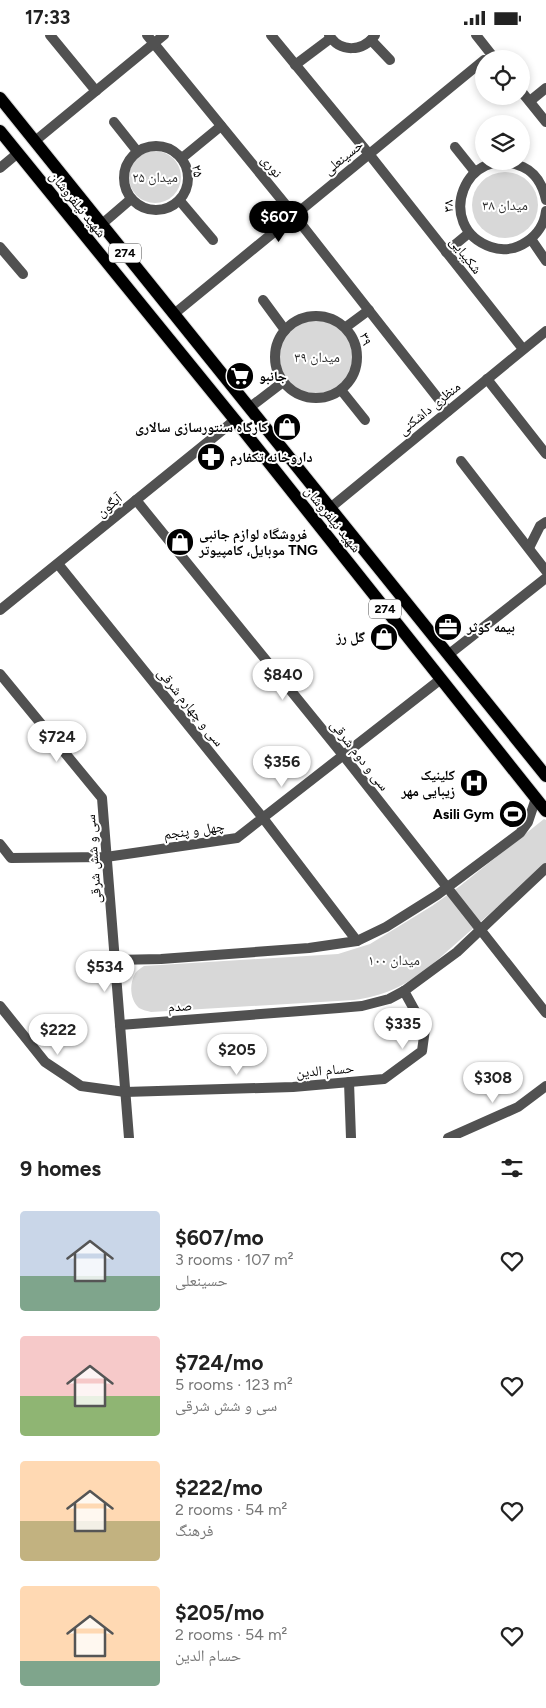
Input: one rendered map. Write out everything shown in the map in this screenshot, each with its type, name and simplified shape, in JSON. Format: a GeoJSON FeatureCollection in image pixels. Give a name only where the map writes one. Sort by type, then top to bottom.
{"type":"FeatureCollection","features":[{"type":"Feature","properties":{"kind":"main road","name":"274"},"geometry":{"type":"LineString","coordinates":[[0,98],[249,408]]}},
{"type":"Feature","properties":{"kind":"main road","name":"شهید نیلفروشان"},"geometry":{"type":"LineString","coordinates":[[0,131],[235,420],[546,811]]}},
{"type":"Feature","properties":{"kind":"main road"},"geometry":{"type":"LineString","coordinates":[[18,153],[35,141]]}},
{"type":"Feature","properties":{"kind":"main road"},"geometry":{"type":"LineString","coordinates":[[235,420],[249,408]]}},
{"type":"Feature","properties":{"kind":"main road","name":"شهید نیلفروشان"},"geometry":{"type":"LineString","coordinates":[[249,408],[546,776]]}},
{"type":"Feature","properties":{"kind":"street"},"geometry":{"type":"LineString","coordinates":[[50,35],[96,91]]}},
{"type":"Feature","properties":{"kind":"street","name":"نوری"},"geometry":{"type":"LineString","coordinates":[[146,35],[294,215],[448,411]]}},
{"type":"Feature","properties":{"kind":"street"},"geometry":{"type":"LineString","coordinates":[[35,141],[164,35]]}},
{"type":"Feature","properties":{"kind":"street","name":"شکیبایی"},"geometry":{"type":"LineString","coordinates":[[271,35],[369,154],[523,349]]}},
{"type":"Feature","properties":{"kind":"street"},"geometry":{"type":"LineString","coordinates":[[476,35],[484,50]]}},
{"type":"Feature","properties":{"kind":"street"},"geometry":{"type":"LineString","coordinates":[[296,65],[330,37],[336,44],[350,49],[358,48],[373,37],[390,61]]}},
{"type":"Feature","properties":{"kind":"street","name":"حسینعلی"},"geometry":{"type":"LineString","coordinates":[[174,314],[475,69]]}},
{"type":"Feature","properties":{"kind":"street"},"geometry":{"type":"LineString","coordinates":[[546,88],[530,101],[546,122]]}},
{"type":"Feature","properties":{"kind":"street"},"geometry":{"type":"LineString","coordinates":[[114,122],[137,151],[130,158],[123,178],[125,189],[137,205],[146,209],[156,210],[165,209],[180,201],[213,240]]}},
{"type":"Feature","properties":{"kind":"street"},"geometry":{"type":"LineString","coordinates":[[182,159],[221,127]]}},
{"type":"Feature","properties":{"kind":"street","name":"۲۵"},"geometry":{"type":"LineString","coordinates":[[137,151],[156,145],[175,151],[182,159],[187,168],[188,179],[186,189],[180,201]]}},
{"type":"Feature","properties":{"kind":"street"},"geometry":{"type":"LineString","coordinates":[[455,147],[475,172],[487,165],[500,162],[514,163],[527,169],[537,178],[544,190],[546,200]]}},
{"type":"Feature","properties":{"kind":"street"},"geometry":{"type":"LineString","coordinates":[[0,168],[18,153]]}},
{"type":"Feature","properties":{"kind":"street","name":"۳۸"},"geometry":{"type":"LineString","coordinates":[[469,233],[462,221],[461,195],[466,182],[475,172]]}},
{"type":"Feature","properties":{"kind":"street"},"geometry":{"type":"LineString","coordinates":[[537,178],[546,172]]}},
{"type":"Feature","properties":{"kind":"street"},"geometry":{"type":"LineString","coordinates":[[102,224],[132,199]]}},
{"type":"Feature","properties":{"kind":"street"},"geometry":{"type":"LineString","coordinates":[[446,252],[469,233],[480,242],[492,248],[506,249],[519,246],[531,239],[540,229],[546,211]]}},
{"type":"Feature","properties":{"kind":"street"},"geometry":{"type":"LineString","coordinates":[[531,239],[546,261]]}},
{"type":"Feature","properties":{"kind":"street"},"geometry":{"type":"LineString","coordinates":[[0,247],[23,274]]}},
{"type":"Feature","properties":{"kind":"street"},"geometry":{"type":"LineString","coordinates":[[263,300],[285,329],[278,342],[275,355],[277,369],[283,382],[292,391],[304,397],[330,396],[341,390],[365,420]]}},
{"type":"Feature","properties":{"kind":"street"},"geometry":{"type":"LineString","coordinates":[[346,327],[368,310]]}},
{"type":"Feature","properties":{"kind":"street","name":"۳۹"},"geometry":{"type":"LineString","coordinates":[[285,329],[295,321],[306,317],[319,316],[331,319],[346,327],[356,346],[358,358],[352,376],[341,390]]}},
{"type":"Feature","properties":{"kind":"street","name":"منظری داشکنی"},"geometry":{"type":"LineString","coordinates":[[330,508],[546,331]]}},
{"type":"Feature","properties":{"kind":"street"},"geometry":{"type":"LineString","coordinates":[[487,379],[546,454]]}},
{"type":"Feature","properties":{"kind":"street"},"geometry":{"type":"LineString","coordinates":[[249,408],[283,382]]}},
{"type":"Feature","properties":{"kind":"street","name":"آبگون"},"geometry":{"type":"LineString","coordinates":[[0,610],[235,420]]}},
{"type":"Feature","properties":{"kind":"street"},"geometry":{"type":"LineString","coordinates":[[461,461],[546,571]]}},
{"type":"Feature","properties":{"kind":"street","name":"سی و دوم شرقی"},"geometry":{"type":"LineString","coordinates":[[136,500],[344,755],[447,889]]}},
{"type":"Feature","properties":{"kind":"street"},"geometry":{"type":"LineString","coordinates":[[529,548],[540,526],[546,522]]}},
{"type":"Feature","properties":{"kind":"street","name":"سی و چهارم شرقی"},"geometry":{"type":"LineString","coordinates":[[58,564],[263,818],[357,941]]}},
{"type":"Feature","properties":{"kind":"street"},"geometry":{"type":"LineString","coordinates":[[448,655],[546,578]]}},
{"type":"Feature","properties":{"kind":"street","name":"سی و شش شرقی"},"geometry":{"type":"LineString","coordinates":[[0,674],[102,798],[115,960]]}},
{"type":"Feature","properties":{"kind":"street","name":"چهل و پنجم"},"geometry":{"type":"LineString","coordinates":[[0,844],[11,858],[106,857],[237,838],[441,679]]}},
{"type":"Feature","properties":{"kind":"street"},"geometry":{"type":"LineString","coordinates":[[129,1138],[115,960],[161,959],[309,948],[357,941],[386,927],[438,895],[520,833],[528,822],[536,798]]}},
{"type":"Feature","properties":{"kind":"street"},"geometry":{"type":"LineString","coordinates":[[480,930],[546,869]]}},
{"type":"Feature","properties":{"kind":"street"},"geometry":{"type":"LineString","coordinates":[[447,889],[546,1013]]}},
{"type":"Feature","properties":{"kind":"street","name":"صدم"},"geometry":{"type":"LineString","coordinates":[[120,1025],[362,1006],[389,999],[443,964],[480,930]]}},
{"type":"Feature","properties":{"kind":"street","name":"حسام الدین"},"geometry":{"type":"LineString","coordinates":[[0,1005],[45,1062],[81,1086],[126,1092],[293,1087],[384,1079],[422,1051],[426,1029],[404,991]]}},
{"type":"Feature","properties":{"kind":"street"},"geometry":{"type":"LineString","coordinates":[[349,1082],[351,1138]]}},
{"type":"Feature","properties":{"kind":"street"},"geometry":{"type":"LineString","coordinates":[[448,1138],[518,1107],[546,1085]]}},
{"type":"Feature","properties":{"kind":"green space","name":"میدان ۲۵"},"geometry":{"type":"Polygon","coordinates":[[[150,151],[160,151],[169,155],[177,163],[181,177],[177,191],[169,199],[160,203],[150,203],[141,199],[133,191],[129,182],[129,172],[133,163],[141,155],[150,151]]]}},
{"type":"Feature","properties":{"kind":"green space","name":"میدان ۳۸"},"geometry":{"type":"Polygon","coordinates":[[[505,172],[517,175],[528,182],[535,193],[538,205],[535,217],[528,228],[517,235],[505,238],[493,235],[482,228],[475,217],[472,205],[475,193],[482,182],[493,175],[505,172]]]}},
{"type":"Feature","properties":{"kind":"green space","name":"میدان ۳۹"},"geometry":{"type":"Polygon","coordinates":[[[306,317],[331,319],[352,338],[357,358],[341,390],[317,398],[283,382],[278,342],[306,317]]]}},
{"type":"Feature","properties":{"kind":"green space","name":"میدان ۱۰۰"},"geometry":{"type":"Polygon","coordinates":[[[544,819],[546,820],[546,864],[426,970],[392,990],[354,1000],[151,1012],[139,1008],[134,1001],[131,992],[133,978],[136,972],[144,966],[338,954],[370,944],[432,906],[460,886],[544,819]]]}},
{"type":"Feature","properties":{"kind":"place","name":"جانبو"},"geometry":{"type":"Point","coordinates":[240,376]}},
{"type":"Feature","properties":{"kind":"place","name":"کارگاه سنتورسازی سالاری"},"geometry":{"type":"Point","coordinates":[287,427]}},
{"type":"Feature","properties":{"kind":"place","name":"داروخانه تکفارم"},"geometry":{"type":"Point","coordinates":[211,457]}},
{"type":"Feature","properties":{"kind":"place","name":"فروشگاه لوازم جانبی موبایل، کامپيوتر TNG"},"geometry":{"type":"Point","coordinates":[180,542]}},
{"type":"Feature","properties":{"kind":"place","name":"بیمه کوثر"},"geometry":{"type":"Point","coordinates":[448,627]}},
{"type":"Feature","properties":{"kind":"place","name":"گل رز"},"geometry":{"type":"Point","coordinates":[384,637]}},
{"type":"Feature","properties":{"kind":"place","name":"کلینیک زیبایی مهر"},"geometry":{"type":"Point","coordinates":[474,783]}},
{"type":"Feature","properties":{"kind":"place","name":"Asili Gym"},"geometry":{"type":"Point","coordinates":[513,814]}}]}
